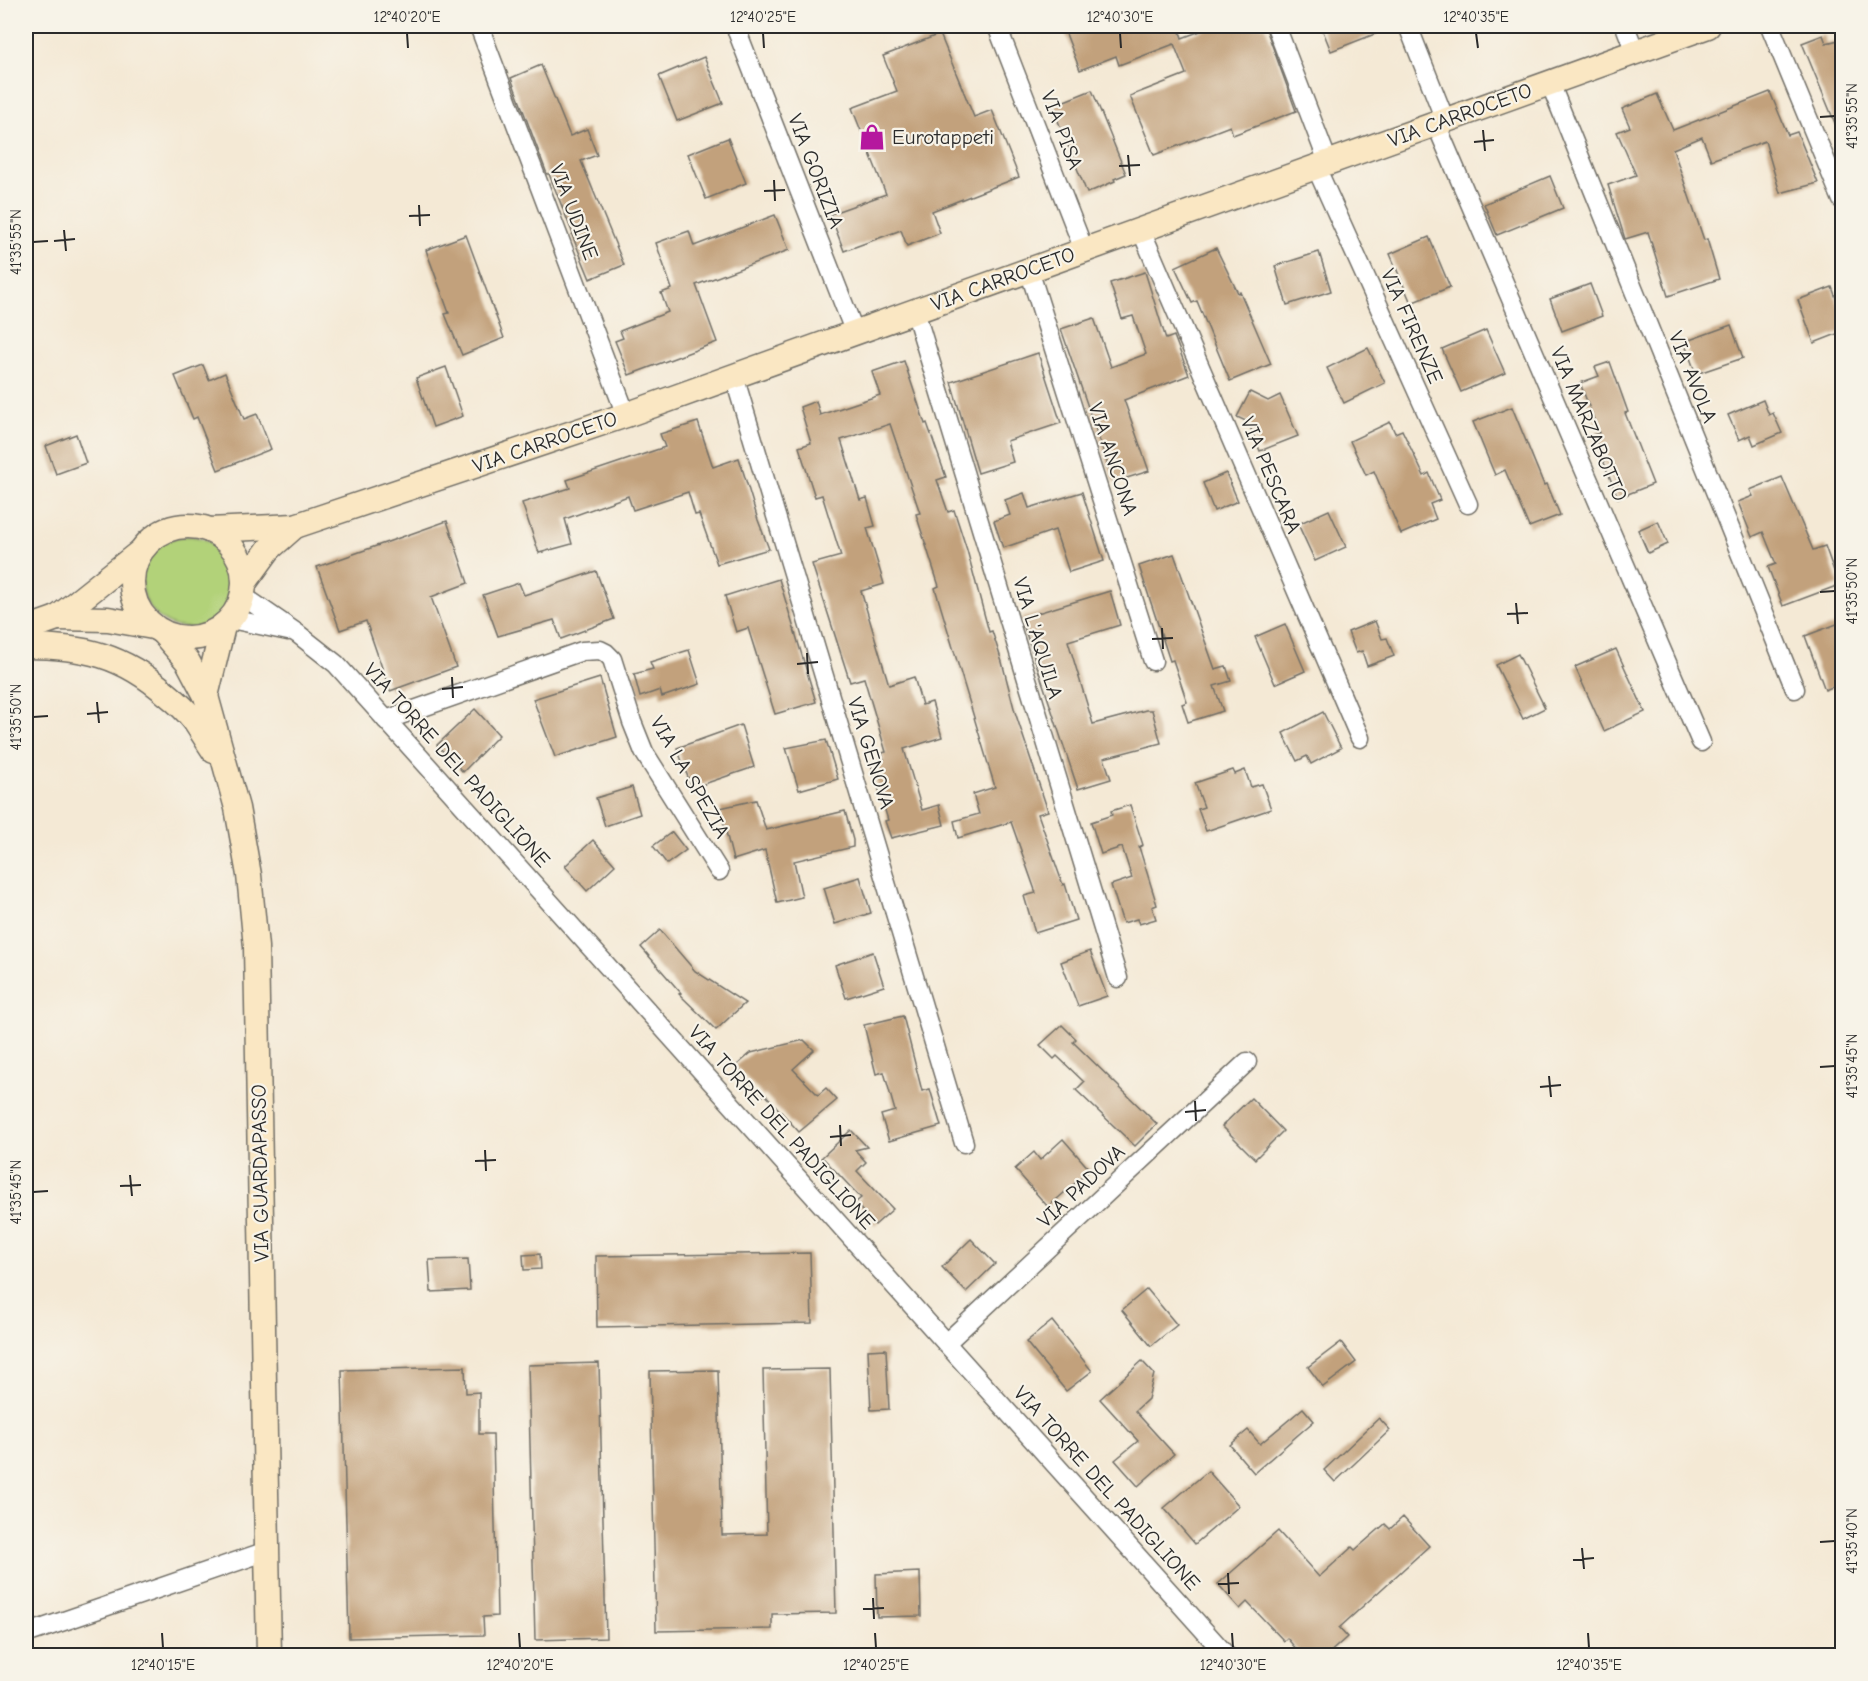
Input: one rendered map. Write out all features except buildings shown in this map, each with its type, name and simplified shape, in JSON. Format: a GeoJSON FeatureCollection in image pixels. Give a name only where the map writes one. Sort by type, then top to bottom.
{"type":"FeatureCollection","features":[{"type":"Feature","properties":{"kind":"street","name":"VIA UDINE"},"geometry":{"type":"LineString","coordinates":[[479,26],[626,415]]}},
{"type":"Feature","properties":{"kind":"street","name":"VIA GORIZIA"},"geometry":{"type":"LineString","coordinates":[[735,26],[855,333]]}},
{"type":"Feature","properties":{"kind":"street","name":"VIA PISA"},"geometry":{"type":"LineString","coordinates":[[997,26],[1084,250]]}},
{"type":"Feature","properties":{"kind":"street","name":"VIA FIRENZE"},"geometry":{"type":"LineString","coordinates":[[1276,26],[1322,165],[1468,504]]}},
{"type":"Feature","properties":{"kind":"street","name":"VIA MARZABOTTO"},"geometry":{"type":"LineString","coordinates":[[1408,26],[1440,122],[1701,742]]}},
{"type":"Feature","properties":{"kind":"street"},"geometry":{"type":"LineString","coordinates":[[1625,26],[1635,52]]}},
{"type":"Feature","properties":{"kind":"street","name":"VIA CARROCETO"},"geometry":{"type":"LineString","coordinates":[[209,530],[295,526],[626,415],[1708,26]]}},
{"type":"Feature","properties":{"kind":"street"},"geometry":{"type":"LineString","coordinates":[[1770,26],[1842,200]]}},
{"type":"Feature","properties":{"kind":"street","name":"VIA AVOLA"},"geometry":{"type":"LineString","coordinates":[[1550,83],[1795,689]]}},
{"type":"Feature","properties":{"kind":"street","name":"VIA PESCARA"},"geometry":{"type":"LineString","coordinates":[[1141,230],[1360,738]]}},
{"type":"Feature","properties":{"kind":"street","name":"VIA ANCONA"},"geometry":{"type":"LineString","coordinates":[[1029,270],[1153,661]]}},
{"type":"Feature","properties":{"kind":"street","name":"VIA L'AQUILA"},"geometry":{"type":"LineString","coordinates":[[915,311],[1118,978]]}},
{"type":"Feature","properties":{"kind":"street","name":"VIA GENOVA"},"geometry":{"type":"LineString","coordinates":[[734,376],[964,1143]]}},
{"type":"Feature","properties":{"kind":"street"},"geometry":{"type":"LineString","coordinates":[[26,629],[57,618],[140,552],[150,540],[163,531],[178,526],[194,526],[221,536],[235,550],[243,569],[244,589],[239,608],[227,623],[209,635],[177,638],[157,629],[108,619],[57,618]]}},
{"type":"Feature","properties":{"kind":"street","name":"VIA CARROCETO"},"geometry":{"type":"LineString","coordinates":[[244,589],[269,549],[295,526]]}},
{"type":"Feature","properties":{"kind":"street"},"geometry":{"type":"LineString","coordinates":[[140,552],[134,565],[132,592],[143,617],[157,629]]}},
{"type":"Feature","properties":{"kind":"street","name":"VIA TORRE DEL PADIGLIONE"},"geometry":{"type":"LineString","coordinates":[[244,589],[336,664],[1227,1656]]}},
{"type":"Feature","properties":{"kind":"street"},"geometry":{"type":"LineString","coordinates":[[206,696],[227,623]]}},
{"type":"Feature","properties":{"kind":"street","name":"VIA TORRE DEL PADIGLIONE"},"geometry":{"type":"LineString","coordinates":[[227,623],[298,633]]}},
{"type":"Feature","properties":{"kind":"street","name":"VIA GUARDAPASSO"},"geometry":{"type":"LineString","coordinates":[[157,629],[188,662],[206,696],[229,773],[249,875],[256,947],[270,1656]]}},
{"type":"Feature","properties":{"kind":"street"},"geometry":{"type":"LineString","coordinates":[[26,646],[90,652],[112,658],[133,668],[154,682],[193,719],[229,773]]}},
{"type":"Feature","properties":{"kind":"street","name":"VIA LA SPEZIA"},"geometry":{"type":"LineString","coordinates":[[386,720],[582,651],[594,650],[606,653],[614,664],[625,702],[644,752],[719,871]]}},
{"type":"Feature","properties":{"kind":"street","name":"VIA PADOVA"},"geometry":{"type":"LineString","coordinates":[[946,1343],[1247,1062]]}},
{"type":"Feature","properties":{"kind":"street"},"geometry":{"type":"LineString","coordinates":[[26,1634],[267,1551]]}},
{"type":"Feature","properties":{"kind":"green space"},"geometry":{"type":"Polygon","coordinates":[[[188,536],[206,540],[220,550],[230,564],[234,582],[230,600],[220,614],[206,624],[188,628],[170,624],[156,614],[146,600],[142,582],[146,564],[156,550],[170,540],[188,536]]]}},
{"type":"Feature","properties":{"kind":"place","name":"Eurotappeti"},"geometry":{"type":"Point","coordinates":[872,137]}}]}
